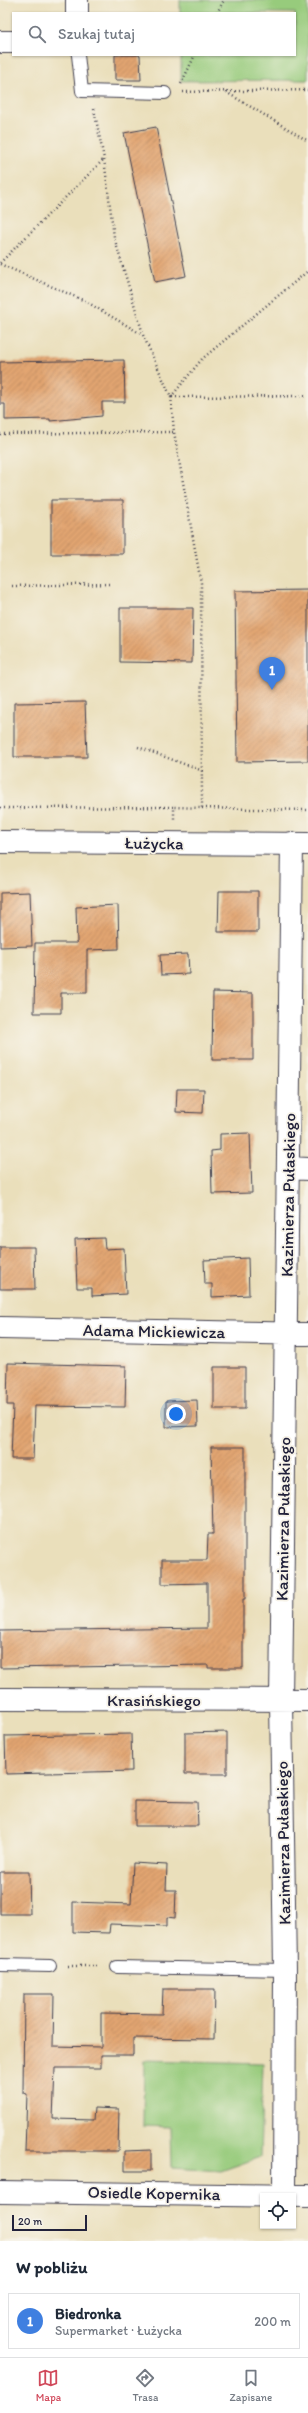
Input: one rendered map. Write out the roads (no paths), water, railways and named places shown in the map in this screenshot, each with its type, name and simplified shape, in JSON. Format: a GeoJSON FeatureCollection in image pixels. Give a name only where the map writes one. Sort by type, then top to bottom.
{"type":"FeatureCollection","features":[{"type":"Feature","properties":{"kind":"street"},"geometry":{"type":"LineString","coordinates":[[77,0],[77,12]]}},
{"type":"Feature","properties":{"kind":"street"},"geometry":{"type":"LineString","coordinates":[[0,42],[12,42]]}},
{"type":"Feature","properties":{"kind":"street","name":"Łużycka"},"geometry":{"type":"LineString","coordinates":[[0,842],[300,844]]}},
{"type":"Feature","properties":{"kind":"street","name":"Kazimierza Pułaskiego"},"geometry":{"type":"LineString","coordinates":[[284,2193],[285,1970],[281,1700],[286,1334],[298,1169],[300,844]]}},
{"type":"Feature","properties":{"kind":"street","name":"Adama Mickiewicza"},"geometry":{"type":"LineString","coordinates":[[0,1328],[308,1334]]}},
{"type":"Feature","properties":{"kind":"street","name":"Krasińskiego"},"geometry":{"type":"LineString","coordinates":[[0,1699],[308,1700]]}},
{"type":"Feature","properties":{"kind":"street","name":"Osiedle Kopernika"},"geometry":{"type":"LineString","coordinates":[[0,2192],[260,2195]]}},
{"type":"Feature","properties":{"kind":"street","name":"Osiedle Kopernika"},"geometry":{"type":"LineString","coordinates":[[296,2196],[308,2196]]}},
{"type":"Feature","properties":{"kind":"lane"},"geometry":{"type":"LineString","coordinates":[[78,56],[82,91],[165,93]]}},
{"type":"Feature","properties":{"kind":"lane"},"geometry":{"type":"LineString","coordinates":[[0,1965],[50,1966]]}},
{"type":"Feature","properties":{"kind":"lane"},"geometry":{"type":"LineString","coordinates":[[117,1967],[285,1970]]}},
{"type":"Feature","properties":{"kind":"place","name":"Biedronka"},"geometry":{"type":"Point","coordinates":[272,690]}}]}
